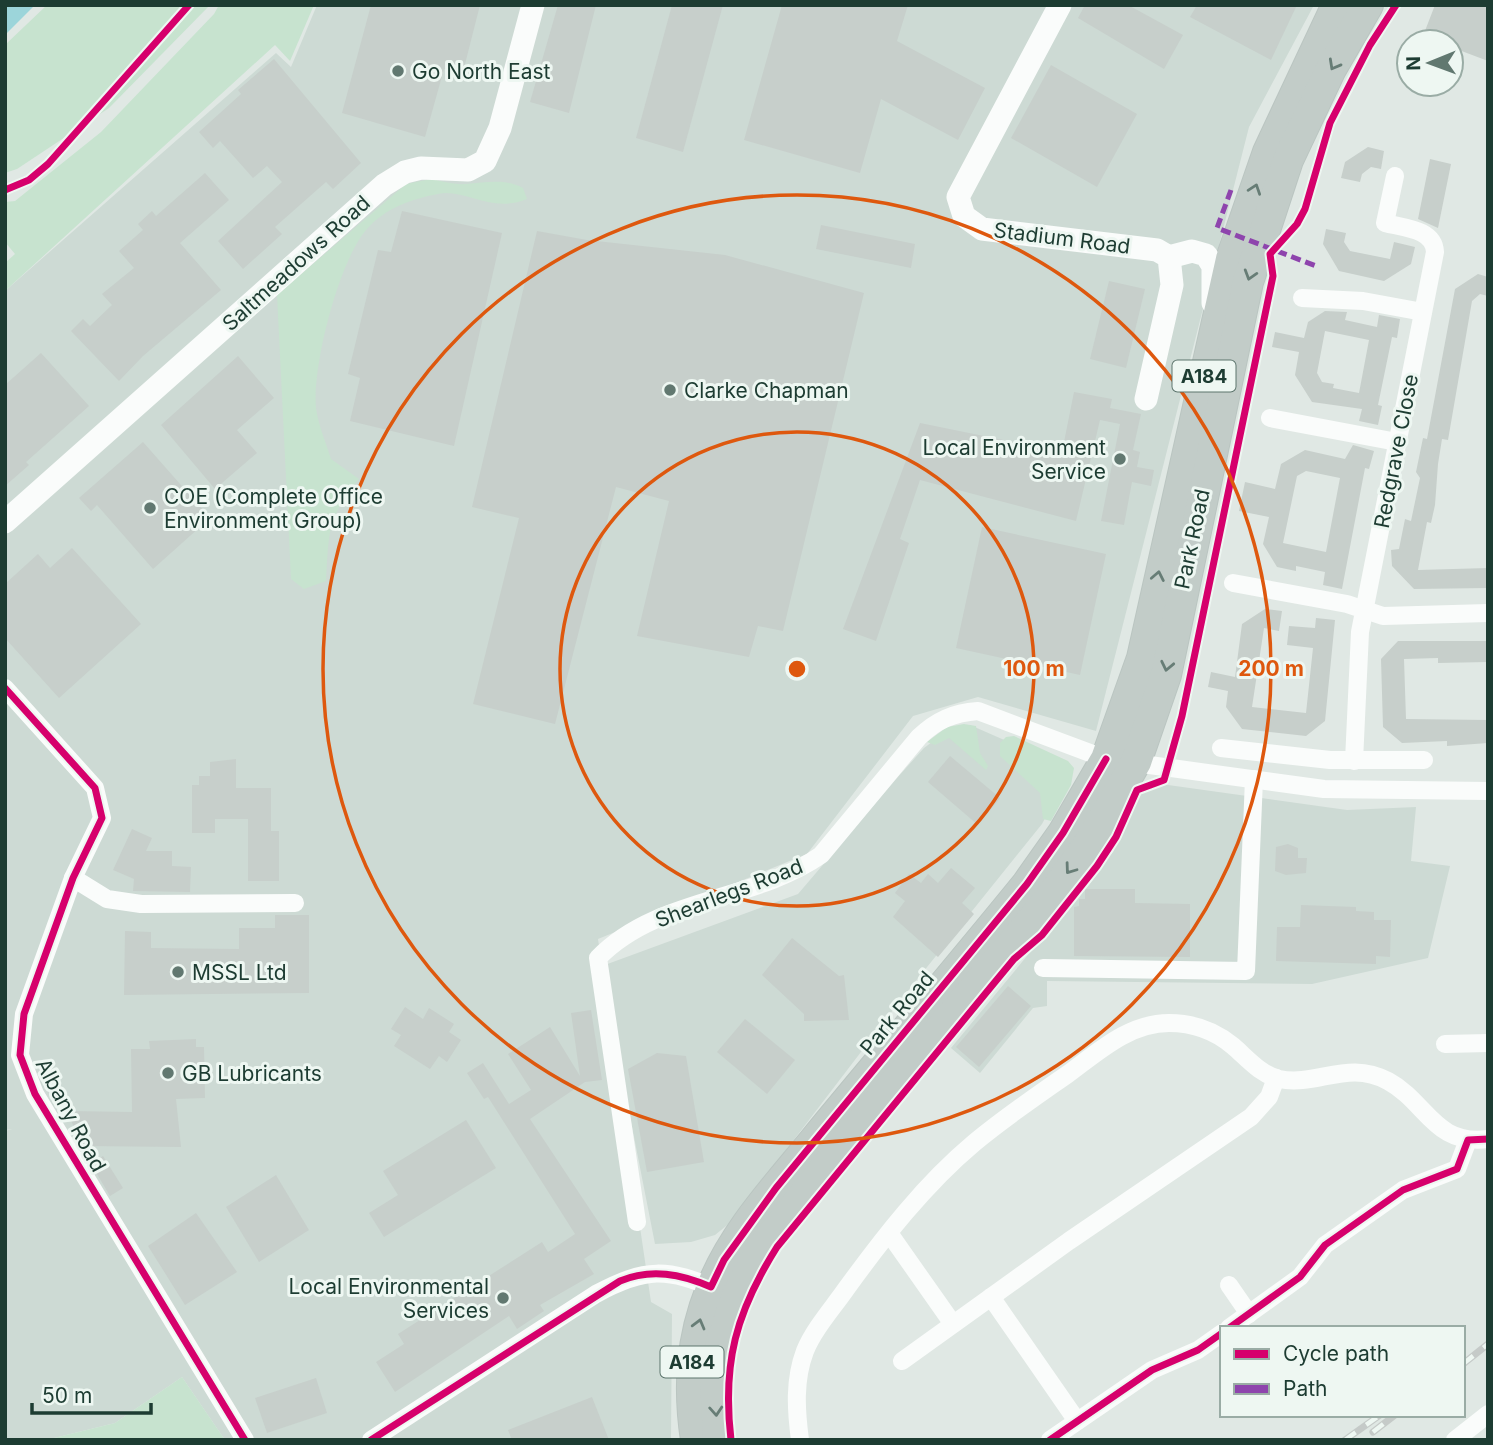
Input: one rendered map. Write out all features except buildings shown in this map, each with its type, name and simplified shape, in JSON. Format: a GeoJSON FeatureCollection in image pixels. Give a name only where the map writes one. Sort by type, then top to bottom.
{"type":"FeatureCollection","features":[{"type":"Feature","properties":{"kind":"highway","name":"Park Road"},"geometry":{"type":"LineString","coordinates":[[723,1292],[1046,903],[1089,843],[1136,762],[1166,675],[1164,612],[1216,323],[1231,259],[1268,152],[1337,5]]}},
{"type":"Feature","properties":{"kind":"highway","name":"Park Road"},"geometry":{"type":"LineString","coordinates":[[723,1292],[724,1260],[776,1188],[1027,884],[1063,833],[1106,759],[1142,658],[1164,612],[1248,282],[1288,160],[1331,69],[1368,5]]}},
{"type":"Feature","properties":{"kind":"highway","name":"A184"},"geometry":{"type":"LineString","coordinates":[[695,1440],[692,1407],[693,1348],[723,1292]]}},
{"type":"Feature","properties":{"kind":"highway","name":"A184"},"geometry":{"type":"LineString","coordinates":[[718,1440],[716,1365],[722,1333],[723,1292]]}},
{"type":"Feature","properties":{"kind":"street","name":"Saltmeadows Road"},"geometry":{"type":"LineString","coordinates":[[5,522],[384,185],[405,172],[421,168],[468,170],[485,161],[492,151],[500,128],[533,5]]}},
{"type":"Feature","properties":{"kind":"street","name":"Stadium Road"},"geometry":{"type":"LineString","coordinates":[[1060,5],[958,197],[964,216],[982,229],[1157,250],[1169,257]]}},
{"type":"Feature","properties":{"kind":"street","name":"Redgrave Close"},"geometry":{"type":"LineString","coordinates":[[1354,761],[1363,611],[1398,442],[1434,243],[1419,232],[1385,223],[1395,176]]}},
{"type":"Feature","properties":{"kind":"street"},"geometry":{"type":"LineString","coordinates":[[1146,399],[1172,285],[1169,257],[1192,251],[1206,255],[1213,265],[1216,323]]}},
{"type":"Feature","properties":{"kind":"street"},"geometry":{"type":"LineString","coordinates":[[1302,298],[1363,301],[1423,312]]}},
{"type":"Feature","properties":{"kind":"street"},"geometry":{"type":"LineString","coordinates":[[1270,418],[1398,442]]}},
{"type":"Feature","properties":{"kind":"street"},"geometry":{"type":"LineString","coordinates":[[1233,583],[1346,604],[1382,616],[1488,613]]}},
{"type":"Feature","properties":{"kind":"street","name":"Albany Road"},"geometry":{"type":"LineString","coordinates":[[5,688],[95,788],[102,818],[74,878],[24,1014],[20,1055],[35,1094],[245,1440]]}},
{"type":"Feature","properties":{"kind":"street","name":"Shearlegs Road"},"geometry":{"type":"LineString","coordinates":[[637,1222],[598,974],[598,958],[617,939],[670,914],[802,869],[821,855],[919,737],[936,721],[959,712],[986,713],[1106,759],[1254,779],[1350,791],[1488,791]]}},
{"type":"Feature","properties":{"kind":"street"},"geometry":{"type":"LineString","coordinates":[[1221,748],[1354,761],[1424,760]]}},
{"type":"Feature","properties":{"kind":"street"},"geometry":{"type":"LineString","coordinates":[[1043,968],[1246,971],[1254,779]]}},
{"type":"Feature","properties":{"kind":"street"},"geometry":{"type":"LineString","coordinates":[[74,878],[107,899],[141,904],[295,902]]}},
{"type":"Feature","properties":{"kind":"street"},"geometry":{"type":"LineString","coordinates":[[800,1440],[797,1387],[806,1351],[836,1303],[889,1233],[947,1167],[973,1143],[1116,1039],[1141,1027],[1170,1023],[1204,1029],[1227,1041],[1261,1071],[1276,1078],[1304,1079],[1346,1071],[1374,1075],[1407,1095],[1444,1131],[1468,1140],[1488,1139]]}},
{"type":"Feature","properties":{"kind":"street"},"geometry":{"type":"LineString","coordinates":[[1445,1044],[1488,1043]]}},
{"type":"Feature","properties":{"kind":"street"},"geometry":{"type":"LineString","coordinates":[[902,1361],[1251,1117],[1269,1097],[1276,1078]]}},
{"type":"Feature","properties":{"kind":"street"},"geometry":{"type":"LineString","coordinates":[[1232,1326],[1300,1277],[1325,1245],[1404,1190],[1457,1169],[1468,1140]]}},
{"type":"Feature","properties":{"kind":"street"},"geometry":{"type":"LineString","coordinates":[[889,1233],[953,1324]]}},
{"type":"Feature","properties":{"kind":"street"},"geometry":{"type":"LineString","coordinates":[[371,1440],[620,1281],[632,1276],[658,1273],[682,1276],[723,1292]]}},
{"type":"Feature","properties":{"kind":"street"},"geometry":{"type":"LineString","coordinates":[[1229,1285],[1249,1314]]}},
{"type":"Feature","properties":{"kind":"street"},"geometry":{"type":"LineString","coordinates":[[991,1297],[1077,1421]]}},
{"type":"Feature","properties":{"kind":"street"},"geometry":{"type":"LineString","coordinates":[[1050,1440],[1152,1370],[1198,1350],[1220,1334]]}},
{"type":"Feature","properties":{"kind":"street"},"geometry":{"type":"LineString","coordinates":[[1461,1438],[1488,1414]]}},
{"type":"Feature","properties":{"kind":"shaded area"},"geometry":{"type":"Polygon","coordinates":[[[317,5],[1314,5],[1249,127],[1096,731],[978,697],[913,716],[807,854],[598,939],[602,966],[798,894],[924,748],[944,733],[970,725],[1071,769],[1042,824],[903,997],[731,1222],[715,1235],[691,1242],[655,1244],[605,989],[651,1302],[672,1314],[671,1440],[225,1440],[182,1377],[115,1423],[46,1440],[5,1440],[5,1131],[12,1129],[5,1130],[5,291],[276,53],[291,67],[317,5]]]}},
{"type":"Feature","properties":{"kind":"shaded area"},"geometry":{"type":"Polygon","coordinates":[[[1161,784],[1347,810],[1416,807],[1411,861],[1450,866],[1428,958],[1312,984],[1047,981],[1047,1006],[1033,1008],[980,1073],[951,1048],[1113,852],[1143,790],[1161,784]]]}},
{"type":"Feature","properties":{"kind":"green space"},"geometry":{"type":"Polygon","coordinates":[[[47,5],[210,5],[109,108],[17,169],[5,173],[5,45],[47,5]]]}},
{"type":"Feature","properties":{"kind":"green space"},"geometry":{"type":"Polygon","coordinates":[[[219,5],[314,5],[290,61],[275,45],[5,291],[5,263],[15,254],[5,242],[5,202],[15,201],[101,132],[214,14],[219,5]]]}},
{"type":"Feature","properties":{"kind":"green space"},"geometry":{"type":"Polygon","coordinates":[[[431,179],[462,184],[509,183],[523,188],[527,199],[502,204],[448,193],[418,199],[382,215],[367,229],[357,244],[338,288],[323,341],[318,367],[316,408],[331,459],[359,479],[335,515],[329,537],[326,581],[304,589],[291,579],[277,295],[406,184],[431,179]]]}},
{"type":"Feature","properties":{"kind":"green space"},"geometry":{"type":"Polygon","coordinates":[[[964,724],[976,726],[980,753],[988,766],[986,770],[949,738],[935,745],[927,742],[947,727],[964,724]]]}},
{"type":"Feature","properties":{"kind":"green space"},"geometry":{"type":"Polygon","coordinates":[[[1014,736],[1068,761],[1074,768],[1071,785],[1051,821],[1043,819],[1040,793],[1000,756],[1000,743],[1006,737],[1014,736]]]}},
{"type":"Feature","properties":{"kind":"green space"},"geometry":{"type":"Polygon","coordinates":[[[182,1377],[225,1440],[46,1440],[115,1423],[182,1377]]]}},
{"type":"Feature","properties":{"kind":"water"},"geometry":{"type":"Polygon","coordinates":[[[5,5],[35,5],[5,35],[5,5]]]}},
{"type":"Feature","properties":{"kind":"railway"},"geometry":{"type":"LineString","coordinates":[[1465,1362],[1488,1344]]}},
{"type":"Feature","properties":{"kind":"railway"},"geometry":{"type":"LineString","coordinates":[[1345,1440],[1377,1417]]}},
{"type":"Feature","properties":{"kind":"railway"},"geometry":{"type":"LineString","coordinates":[[1373,1432],[1392,1417]]}},
{"type":"Feature","properties":{"kind":"marked path"},"geometry":{"type":"LineString","coordinates":[[1231,190],[1217,228],[1316,266]]}},
{"type":"Feature","properties":{"kind":"cycle path"},"geometry":{"type":"LineString","coordinates":[[5,190],[29,180],[48,164],[189,5]]}},
{"type":"Feature","properties":{"kind":"cycle path"},"geometry":{"type":"LineString","coordinates":[[731,1440],[729,1386],[735,1339],[751,1294],[777,1247],[1014,959],[1042,935],[1097,866],[1116,837],[1137,790],[1164,780],[1182,716],[1273,276],[1270,254],[1297,224],[1305,209],[1330,123],[1370,45],[1396,5]]}},
{"type":"Feature","properties":{"kind":"cycle path"},"geometry":{"type":"LineString","coordinates":[[5,688],[95,788],[102,818],[73,878],[24,1014],[20,1055],[35,1094],[245,1440]]}},
{"type":"Feature","properties":{"kind":"cycle path"},"geometry":{"type":"LineString","coordinates":[[371,1440],[620,1281],[643,1275],[666,1274],[711,1287],[724,1260],[776,1188],[1027,884],[1063,833],[1106,759]]}},
{"type":"Feature","properties":{"kind":"cycle path"},"geometry":{"type":"LineString","coordinates":[[1232,1326],[1300,1277],[1325,1245],[1403,1190],[1457,1169],[1468,1140],[1488,1139]]}},
{"type":"Feature","properties":{"kind":"cycle path"},"geometry":{"type":"LineString","coordinates":[[1050,1440],[1152,1370],[1198,1350],[1220,1334]]}},
{"type":"Feature","properties":{"kind":"place","name":"Go North East"},"geometry":{"type":"Point","coordinates":[398,71]}},
{"type":"Feature","properties":{"kind":"place","name":"Clarke Chapman"},"geometry":{"type":"Point","coordinates":[670,390]}},
{"type":"Feature","properties":{"kind":"place","name":"Local Environment Service"},"geometry":{"type":"Point","coordinates":[1120,459]}},
{"type":"Feature","properties":{"kind":"place","name":"COE (Complete Office Environment Group)"},"geometry":{"type":"Point","coordinates":[150,508]}},
{"type":"Feature","properties":{"kind":"place","name":"MSSL Ltd"},"geometry":{"type":"Point","coordinates":[178,972]}},
{"type":"Feature","properties":{"kind":"place","name":"GB Lubricants"},"geometry":{"type":"Point","coordinates":[168,1073]}},
{"type":"Feature","properties":{"kind":"place","name":"Local Environmental Services"},"geometry":{"type":"Point","coordinates":[503,1298]}}]}
